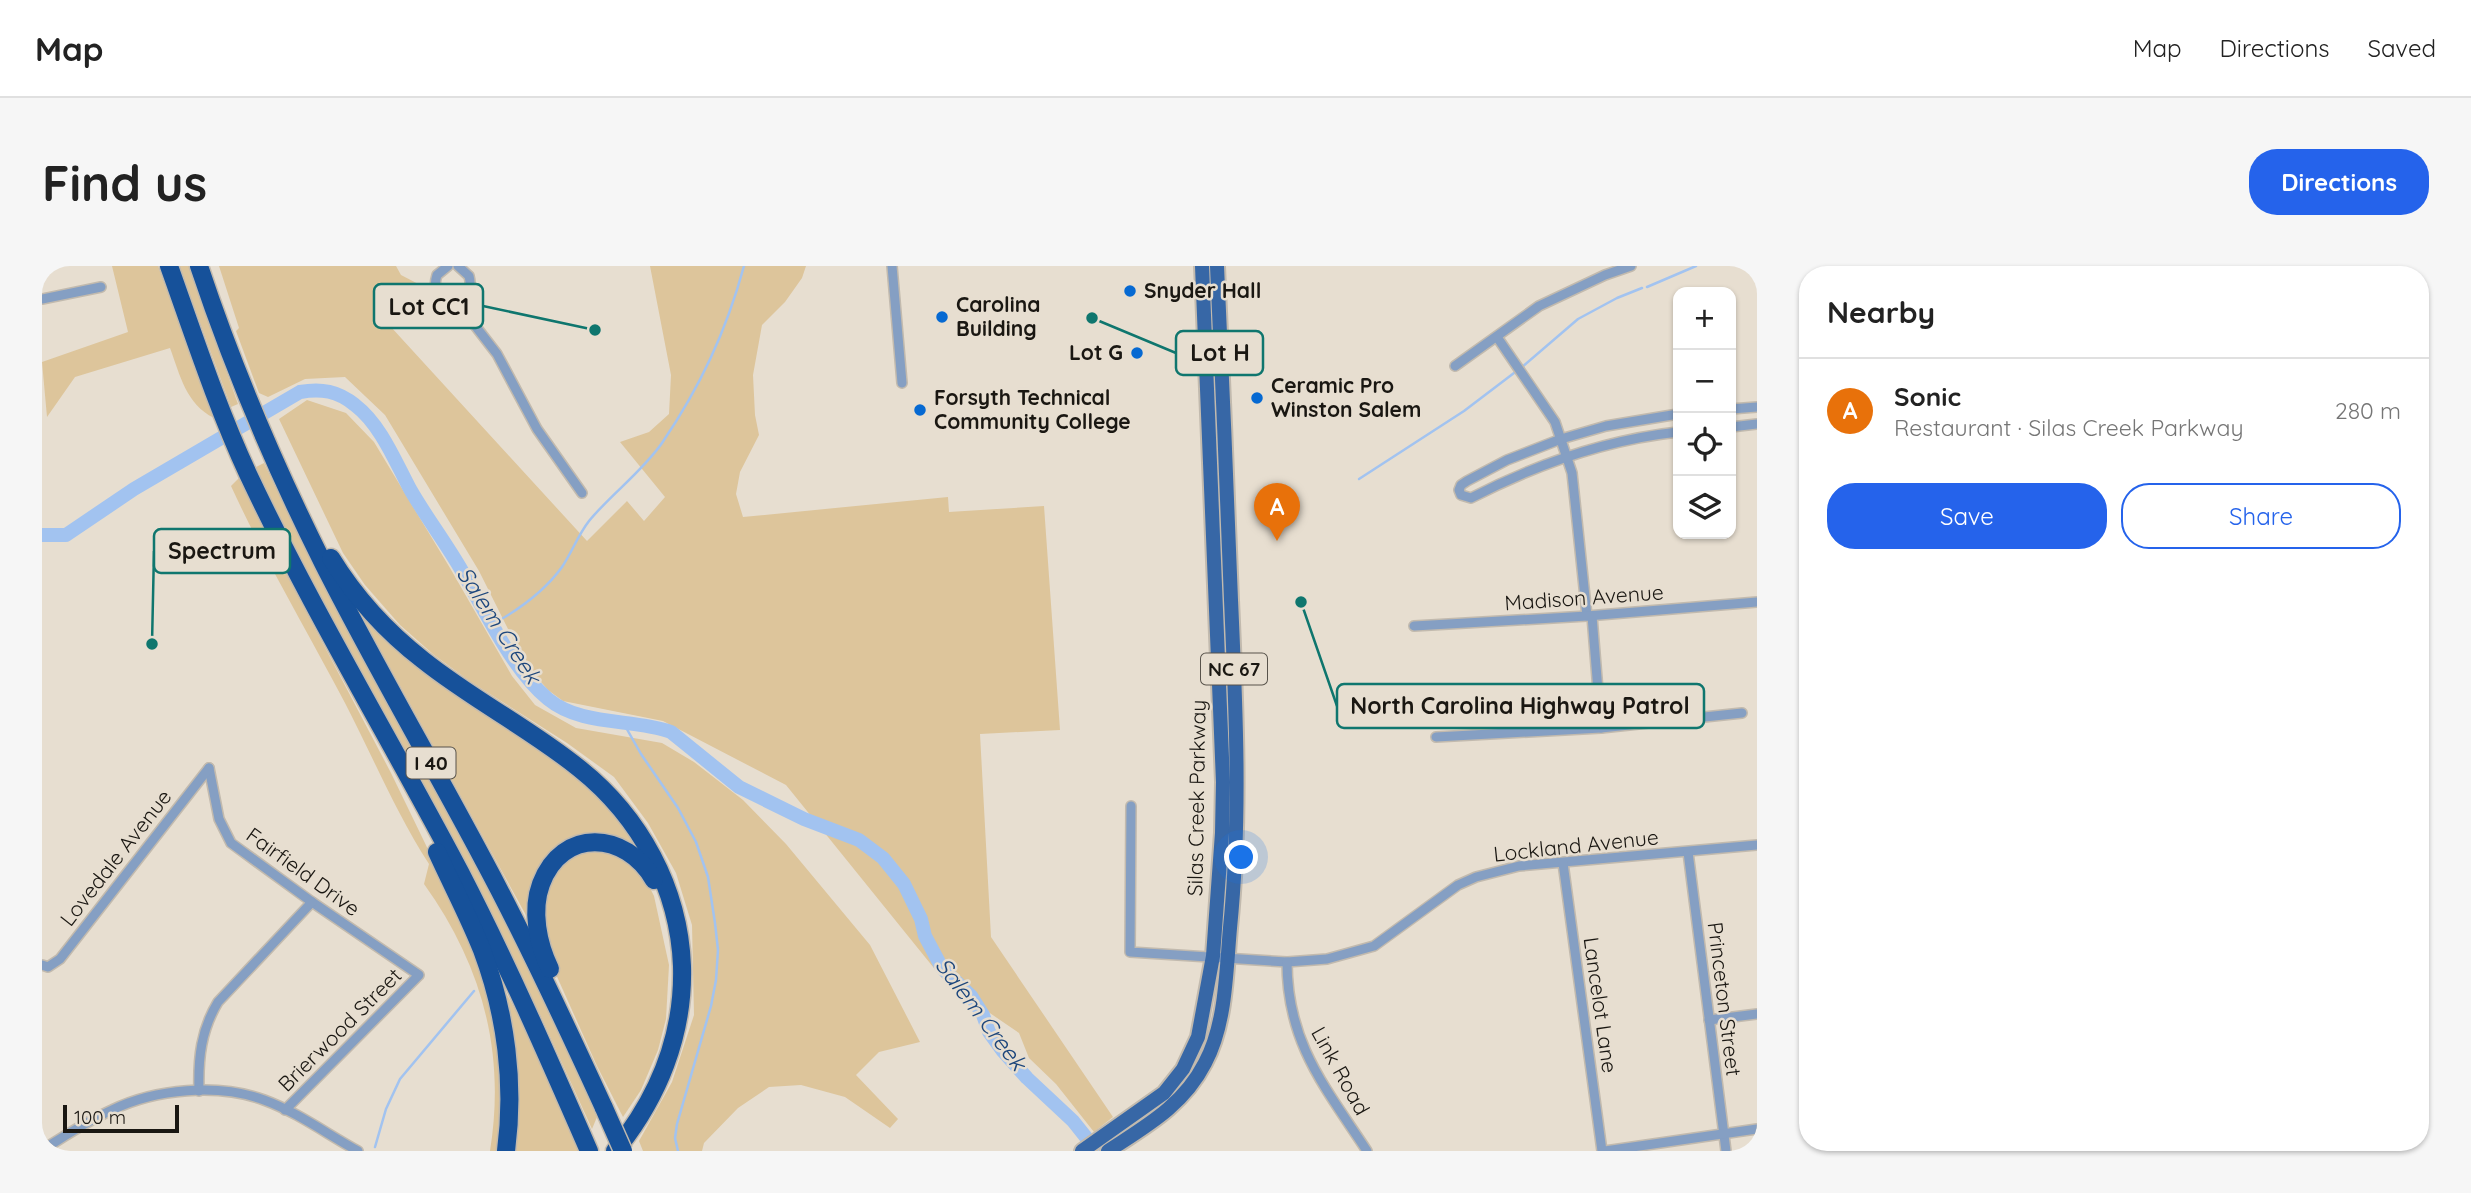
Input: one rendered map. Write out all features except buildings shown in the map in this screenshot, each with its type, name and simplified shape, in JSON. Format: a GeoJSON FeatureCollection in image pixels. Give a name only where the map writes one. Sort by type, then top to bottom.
{"type":"FeatureCollection","features":[{"type":"Feature","properties":{"kind":"highway","name":"I 40"},"geometry":{"type":"LineString","coordinates":[[169,266],[206,372],[248,473],[302,583],[470,893],[586,1144]]}},
{"type":"Feature","properties":{"kind":"highway","name":"I 40"},"geometry":{"type":"LineString","coordinates":[[199,266],[222,335],[273,458],[344,604],[502,895],[623,1151]]}},
{"type":"Feature","properties":{"kind":"highway"},"geometry":{"type":"LineString","coordinates":[[273,458],[289,476],[336,566],[379,620],[423,660],[593,780],[631,820],[659,869],[672,904],[679,938],[682,975],[680,1009],[673,1044],[660,1080],[615,1151]]}},
{"type":"Feature","properties":{"kind":"highway"},"geometry":{"type":"LineString","coordinates":[[410,779],[407,794],[469,919],[496,996],[505,1039],[509,1079],[506,1151]]}},
{"type":"Feature","properties":{"kind":"highway"},"geometry":{"type":"LineString","coordinates":[[587,1070],[585,1049],[545,958],[538,931],[537,907],[541,884],[558,858],[580,845],[598,842],[610,843],[627,850],[648,870],[666,912],[674,963],[669,1022],[656,1066],[632,1113],[604,1151]]}},
{"type":"Feature","properties":{"kind":"main road","name":"Silas Creek Parkway"},"geometry":{"type":"LineString","coordinates":[[1202,266],[1223,782],[1220,957]]}},
{"type":"Feature","properties":{"kind":"main road","name":"Silas Creek Parkway"},"geometry":{"type":"LineString","coordinates":[[1108,1151],[1118,1135],[1164,1093],[1183,1069],[1202,1024],[1220,957],[1235,876],[1237,767],[1217,266]]}},
{"type":"Feature","properties":{"kind":"main road"},"geometry":{"type":"LineString","coordinates":[[1207,371],[1216,375],[1219,465],[1226,477]]}},
{"type":"Feature","properties":{"kind":"main road","name":"Silas Creek Parkway"},"geometry":{"type":"LineString","coordinates":[[1082,1151],[1118,1135]]}},
{"type":"Feature","properties":{"kind":"street"},"geometry":{"type":"LineString","coordinates":[[892,266],[902,383]]}},
{"type":"Feature","properties":{"kind":"street"},"geometry":{"type":"LineString","coordinates":[[1455,366],[1539,306],[1605,275],[1631,266]]}},
{"type":"Feature","properties":{"kind":"street"},"geometry":{"type":"LineString","coordinates":[[443,267],[435,281],[438,293],[447,300],[459,300],[468,293],[469,276],[463,268]]}},
{"type":"Feature","properties":{"kind":"street"},"geometry":{"type":"LineString","coordinates":[[42,299],[101,287]]}},
{"type":"Feature","properties":{"kind":"street"},"geometry":{"type":"LineString","coordinates":[[459,300],[463,310],[497,354],[537,429],[582,493]]}},
{"type":"Feature","properties":{"kind":"street"},"geometry":{"type":"LineString","coordinates":[[1497,337],[1555,422],[1572,473],[1601,728]]}},
{"type":"Feature","properties":{"kind":"street"},"geometry":{"type":"LineString","coordinates":[[1736,409],[1757,407]]}},
{"type":"Feature","properties":{"kind":"street"},"geometry":{"type":"LineString","coordinates":[[1673,415],[1606,426],[1561,439],[1507,460],[1461,485],[1459,490],[1461,495],[1471,498],[1525,471],[1566,456],[1633,438],[1673,433]]}},
{"type":"Feature","properties":{"kind":"street"},"geometry":{"type":"LineString","coordinates":[[1736,426],[1757,424]]}},
{"type":"Feature","properties":{"kind":"street","name":"Madison Avenue"},"geometry":{"type":"LineString","coordinates":[[1414,626],[1590,616],[1757,602]]}},
{"type":"Feature","properties":{"kind":"street"},"geometry":{"type":"LineString","coordinates":[[1436,737],[1601,728],[1742,713]]}},
{"type":"Feature","properties":{"kind":"street","name":"Fairfield Drive"},"geometry":{"type":"LineString","coordinates":[[209,768],[219,819],[231,843],[419,975]]}},
{"type":"Feature","properties":{"kind":"street","name":"Lovedale Avenue"},"geometry":{"type":"LineString","coordinates":[[45,966],[60,959],[209,768]]}},
{"type":"Feature","properties":{"kind":"street","name":"Lockland Avenue"},"geometry":{"type":"LineString","coordinates":[[1131,806],[1130,952],[1287,962],[1327,959],[1374,946],[1458,885],[1476,877],[1518,866],[1757,845]]}},
{"type":"Feature","properties":{"kind":"street","name":"Princeton Street"},"geometry":{"type":"LineString","coordinates":[[1688,852],[1726,1151]]}},
{"type":"Feature","properties":{"kind":"street","name":"Lancelot Lane"},"geometry":{"type":"LineString","coordinates":[[1563,863],[1603,1151]]}},
{"type":"Feature","properties":{"kind":"street"},"geometry":{"type":"LineString","coordinates":[[199,1091],[199,1055],[211,1013],[218,1002],[312,902]]}},
{"type":"Feature","properties":{"kind":"street","name":"Link Road"},"geometry":{"type":"LineString","coordinates":[[1287,962],[1291,1011],[1304,1050],[1312,1067],[1367,1151]]}},
{"type":"Feature","properties":{"kind":"street","name":"Brierwood Street"},"geometry":{"type":"LineString","coordinates":[[285,1110],[419,975]]}},
{"type":"Feature","properties":{"kind":"street"},"geometry":{"type":"LineString","coordinates":[[1709,1020],[1757,1014]]}},
{"type":"Feature","properties":{"kind":"street"},"geometry":{"type":"LineString","coordinates":[[42,1150],[118,1107],[159,1096],[199,1091],[248,1095],[285,1110],[358,1151]]}},
{"type":"Feature","properties":{"kind":"street"},"geometry":{"type":"LineString","coordinates":[[1603,1151],[1757,1129]]}},
{"type":"Feature","properties":{"kind":"shaded area"},"geometry":{"type":"Polygon","coordinates":[[[112,266],[158,266],[214,418],[190,397],[170,348],[75,377],[47,417],[42,362],[128,332],[112,266]]]}},
{"type":"Feature","properties":{"kind":"shaded area"},"geometry":{"type":"Polygon","coordinates":[[[179,266],[189,266],[238,404],[231,407],[179,266]]]}},
{"type":"Feature","properties":{"kind":"shaded area"},"geometry":{"type":"Polygon","coordinates":[[[219,266],[396,266],[401,275],[426,288],[425,295],[380,315],[587,541],[627,501],[644,521],[665,497],[620,442],[649,432],[669,414],[671,375],[650,266],[806,266],[802,278],[785,302],[762,325],[753,375],[759,435],[740,472],[736,494],[743,517],[948,497],[949,512],[1044,506],[1060,730],[980,734],[991,937],[1113,1117],[1094,1132],[1056,1084],[1029,1058],[1019,1033],[946,983],[786,785],[663,721],[563,701],[548,690],[516,645],[479,571],[385,415],[345,377],[305,379],[268,397],[259,393],[236,331],[239,328],[219,266]]]}},
{"type":"Feature","properties":{"kind":"shaded area"},"geometry":{"type":"Polygon","coordinates":[[[307,400],[346,413],[374,442],[512,676],[535,705],[576,728],[662,743],[694,762],[743,800],[786,844],[870,945],[920,1042],[879,1052],[856,1075],[898,1119],[890,1128],[845,1097],[801,1085],[769,1087],[738,1108],[704,1143],[702,1151],[643,1151],[639,1141],[672,1082],[694,1015],[692,925],[676,873],[648,823],[614,777],[434,655],[400,625],[365,585],[343,553],[279,419],[307,400]]]}},
{"type":"Feature","properties":{"kind":"shaded area"},"geometry":{"type":"Polygon","coordinates":[[[264,463],[315,565],[509,929],[597,1117],[592,1129],[483,897],[324,608],[279,520],[256,467],[264,463]]]}},
{"type":"Feature","properties":{"kind":"shaded area"},"geometry":{"type":"Polygon","coordinates":[[[239,478],[268,539],[391,773],[453,901],[483,973],[498,1038],[502,1108],[498,1151],[490,1151],[495,1079],[485,1011],[475,978],[461,946],[424,884],[429,864],[395,805],[345,703],[244,514],[231,486],[239,478]]]}},
{"type":"Feature","properties":{"kind":"shaded area"},"geometry":{"type":"Polygon","coordinates":[[[364,611],[595,789],[642,850],[567,847],[527,917],[360,613],[364,611]]]}},
{"type":"Feature","properties":{"kind":"shaded area"},"geometry":{"type":"Polygon","coordinates":[[[587,848],[626,856],[650,888],[669,965],[666,1019],[658,1050],[641,1090],[623,1117],[550,961],[543,938],[542,894],[556,866],[587,848]]]}},
{"type":"Feature","properties":{"kind":"shaded area"},"geometry":{"type":"Polygon","coordinates":[[[504,989],[520,1018],[580,1151],[511,1151],[501,991],[504,989]]]}},
{"type":"Feature","properties":{"kind":"waterway"},"geometry":{"type":"LineString","coordinates":[[493,624],[522,606],[547,584],[562,567],[589,521],[662,443],[710,358],[729,314],[744,266]]}},
{"type":"Feature","properties":{"kind":"waterway"},"geometry":{"type":"LineString","coordinates":[[1647,287],[1696,266]]}},
{"type":"Feature","properties":{"kind":"waterway"},"geometry":{"type":"LineString","coordinates":[[1521,368],[1578,319],[1642,288]]}},
{"type":"Feature","properties":{"kind":"waterway"},"geometry":{"type":"LineString","coordinates":[[1359,479],[1464,411],[1514,373]]}},
{"type":"Feature","properties":{"kind":"waterway","name":"Salem Creek"},"geometry":{"type":"LineString","coordinates":[[42,535],[66,535],[134,489],[300,392],[315,390],[342,396],[364,413],[380,433],[410,489],[456,561],[500,639],[535,686],[561,708],[576,714],[671,732],[739,787],[804,819],[859,840],[883,858],[904,884],[921,919],[925,936],[942,968],[971,996],[983,1015],[989,1032],[1002,1050],[1027,1078],[1073,1121],[1097,1151]]}},
{"type":"Feature","properties":{"kind":"waterway"},"geometry":{"type":"LineString","coordinates":[[624,724],[678,808],[696,842],[708,877],[715,923],[718,950],[716,980],[677,1124],[675,1138],[678,1151]]}},
{"type":"Feature","properties":{"kind":"waterway"},"geometry":{"type":"LineString","coordinates":[[375,1147],[386,1109],[400,1079],[474,991]]}},
{"type":"Feature","properties":{"kind":"place","name":"Snyder Hall"},"geometry":{"type":"Point","coordinates":[1130,291]}},
{"type":"Feature","properties":{"kind":"place","name":"Carolina Building"},"geometry":{"type":"Point","coordinates":[942,317]}},
{"type":"Feature","properties":{"kind":"place","name":"Lot H"},"geometry":{"type":"Point","coordinates":[1092,318]}},
{"type":"Feature","properties":{"kind":"place","name":"Lot CC1"},"geometry":{"type":"Point","coordinates":[595,330]}},
{"type":"Feature","properties":{"kind":"place","name":"Lot G"},"geometry":{"type":"Point","coordinates":[1137,353]}},
{"type":"Feature","properties":{"kind":"place","name":"Ceramic Pro Winston Salem"},"geometry":{"type":"Point","coordinates":[1257,398]}},
{"type":"Feature","properties":{"kind":"place","name":"Forsyth Technical Community College"},"geometry":{"type":"Point","coordinates":[920,410]}},
{"type":"Feature","properties":{"kind":"place","name":"Sonic"},"geometry":{"type":"Point","coordinates":[1277,541]}},
{"type":"Feature","properties":{"kind":"place","name":"North Carolina Highway Patrol"},"geometry":{"type":"Point","coordinates":[1301,602]}},
{"type":"Feature","properties":{"kind":"place","name":"Spectrum"},"geometry":{"type":"Point","coordinates":[152,644]}}]}
